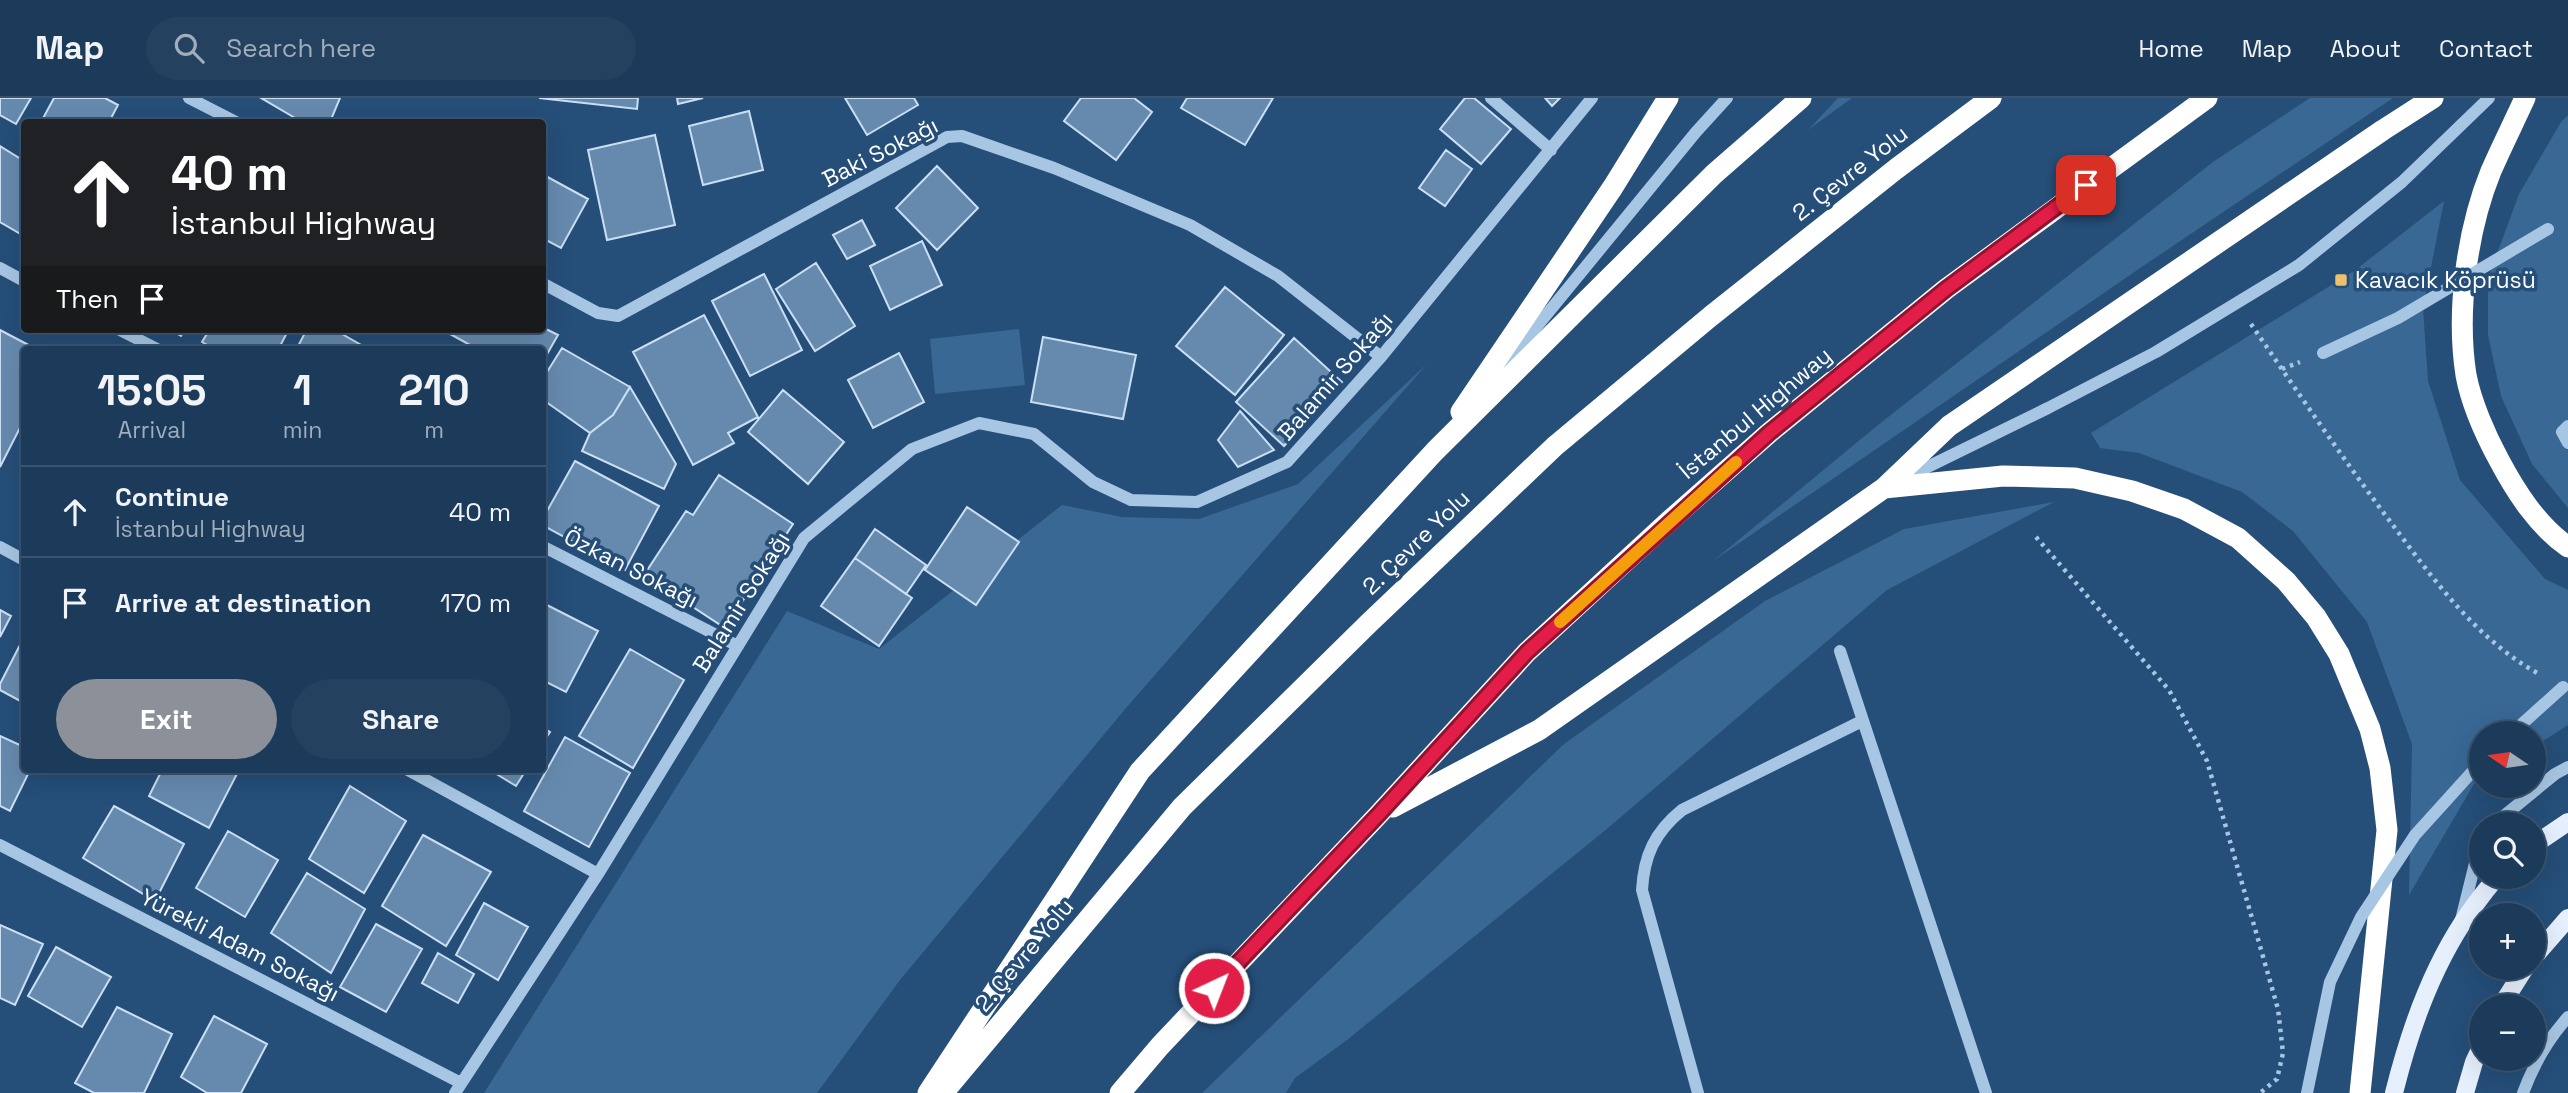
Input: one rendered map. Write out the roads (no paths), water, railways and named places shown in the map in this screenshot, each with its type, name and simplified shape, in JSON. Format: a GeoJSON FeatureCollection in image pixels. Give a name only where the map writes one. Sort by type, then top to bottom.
{"type":"FeatureCollection","features":[{"type":"Feature","properties":{"kind":"highway"},"geometry":{"type":"LineString","coordinates":[[1434,451],[1613,187],[1668,98]]}},
{"type":"Feature","properties":{"kind":"highway"},"geometry":{"type":"LineString","coordinates":[[928,1093],[1140,771],[1434,451],[1714,174],[1801,98]]}},
{"type":"Feature","properties":{"kind":"highway","name":"2. Çevre Yolu"},"geometry":{"type":"LineString","coordinates":[[943,1093],[1182,807],[1369,623],[1555,446],[1711,316],[1896,169],[1991,98]]}},
{"type":"Feature","properties":{"kind":"highway","name":"İstanbul Highway"},"geometry":{"type":"LineString","coordinates":[[1379,814],[1527,652],[1769,433],[1946,289],[2207,98]]}},
{"type":"Feature","properties":{"kind":"highway"},"geometry":{"type":"LineString","coordinates":[[1120,1093],[1160,1046],[1379,814],[1539,730],[1884,488],[1949,426],[2433,98]]}},
{"type":"Feature","properties":{"kind":"highway"},"geometry":{"type":"LineString","coordinates":[[2525,98],[2491,173],[2470,245],[2463,310],[2466,377],[2487,438],[2519,497],[2568,547]]}},
{"type":"Feature","properties":{"kind":"highway"},"geometry":{"type":"LineString","coordinates":[[1884,488],[2003,476],[2075,478],[2132,491],[2184,509],[2238,538],[2286,582],[2316,617],[2339,654],[2370,729],[2380,768],[2387,830],[2360,1093]]}},
{"type":"Feature","properties":{"kind":"main road"},"geometry":{"type":"LineString","coordinates":[[2546,837],[2568,822]]}},
{"type":"Feature","properties":{"kind":"main road"},"geometry":{"type":"LineString","coordinates":[[2394,1093],[2407,1038],[2432,981],[2459,926],[2488,889]]}},
{"type":"Feature","properties":{"kind":"main road"},"geometry":{"type":"LineString","coordinates":[[2546,943],[2568,918]]}},
{"type":"Feature","properties":{"kind":"main road"},"geometry":{"type":"LineString","coordinates":[[2465,1093],[2471,1071]]}},
{"type":"Feature","properties":{"kind":"street"},"geometry":{"type":"LineString","coordinates":[[189,98],[230,119]]}},
{"type":"Feature","properties":{"kind":"street"},"geometry":{"type":"LineString","coordinates":[[1491,98],[1551,150]]}},
{"type":"Feature","properties":{"kind":"street","name":"Balamir Sokağı"},"geometry":{"type":"LineString","coordinates":[[458,1088],[598,874],[804,538],[912,449],[979,423],[1034,434],[1093,482],[1130,500],[1197,502],[1287,462],[1381,357],[1592,98]]}},
{"type":"Feature","properties":{"kind":"street"},"geometry":{"type":"LineString","coordinates":[[1434,451],[1696,132],[1727,98]]}},
{"type":"Feature","properties":{"kind":"street"},"geometry":{"type":"LineString","coordinates":[[1884,488],[2156,352],[2299,265],[2392,190],[2489,98]]}},
{"type":"Feature","properties":{"kind":"street","name":"Baki Sokağı"},"geometry":{"type":"LineString","coordinates":[[546,285],[598,313],[618,316],[937,142],[947,137],[962,136],[1054,168],[1190,225],[1278,276],[1381,357]]}},
{"type":"Feature","properties":{"kind":"street"},"geometry":{"type":"LineString","coordinates":[[2323,353],[2398,318],[2548,229]]}},
{"type":"Feature","properties":{"kind":"street"},"geometry":{"type":"LineString","coordinates":[[0,268],[21,279]]}},
{"type":"Feature","properties":{"kind":"street"},"geometry":{"type":"LineString","coordinates":[[126,333],[151,346]]}},
{"type":"Feature","properties":{"kind":"street"},"geometry":{"type":"LineString","coordinates":[[2568,426],[2562,432],[2568,443]]}},
{"type":"Feature","properties":{"kind":"street"},"geometry":{"type":"LineString","coordinates":[[0,547],[21,558]]}},
{"type":"Feature","properties":{"kind":"street","name":"Özkan Sokağı"},"geometry":{"type":"LineString","coordinates":[[546,548],[738,646]]}},
{"type":"Feature","properties":{"kind":"street"},"geometry":{"type":"LineString","coordinates":[[1840,651],[1986,1093]]}},
{"type":"Feature","properties":{"kind":"street"},"geometry":{"type":"LineString","coordinates":[[2525,721],[2563,687]]}},
{"type":"Feature","properties":{"kind":"street"},"geometry":{"type":"LineString","coordinates":[[1698,1093],[1642,890],[1647,856],[1654,840],[1666,823],[1682,810],[1862,721]]}},
{"type":"Feature","properties":{"kind":"street"},"geometry":{"type":"LineString","coordinates":[[2509,812],[2555,774],[2568,767]]}},
{"type":"Feature","properties":{"kind":"street"},"geometry":{"type":"LineString","coordinates":[[413,773],[598,874]]}},
{"type":"Feature","properties":{"kind":"street"},"geometry":{"type":"LineString","coordinates":[[2307,1093],[2330,982],[2361,917],[2415,835],[2469,775]]}},
{"type":"Feature","properties":{"kind":"street","name":"Yürekli Adam Sokağı"},"geometry":{"type":"LineString","coordinates":[[0,845],[458,1088]]}},
{"type":"Feature","properties":{"kind":"street"},"geometry":{"type":"LineString","coordinates":[[2459,926],[2469,886]]}},
{"type":"Feature","properties":{"kind":"street"},"geometry":{"type":"LineString","coordinates":[[2522,1093],[2530,1074],[2568,1017]]}},
{"type":"Feature","properties":{"kind":"place","name":"Kavacık Köprüsü"},"geometry":{"type":"Point","coordinates":[2341,280]}}]}
